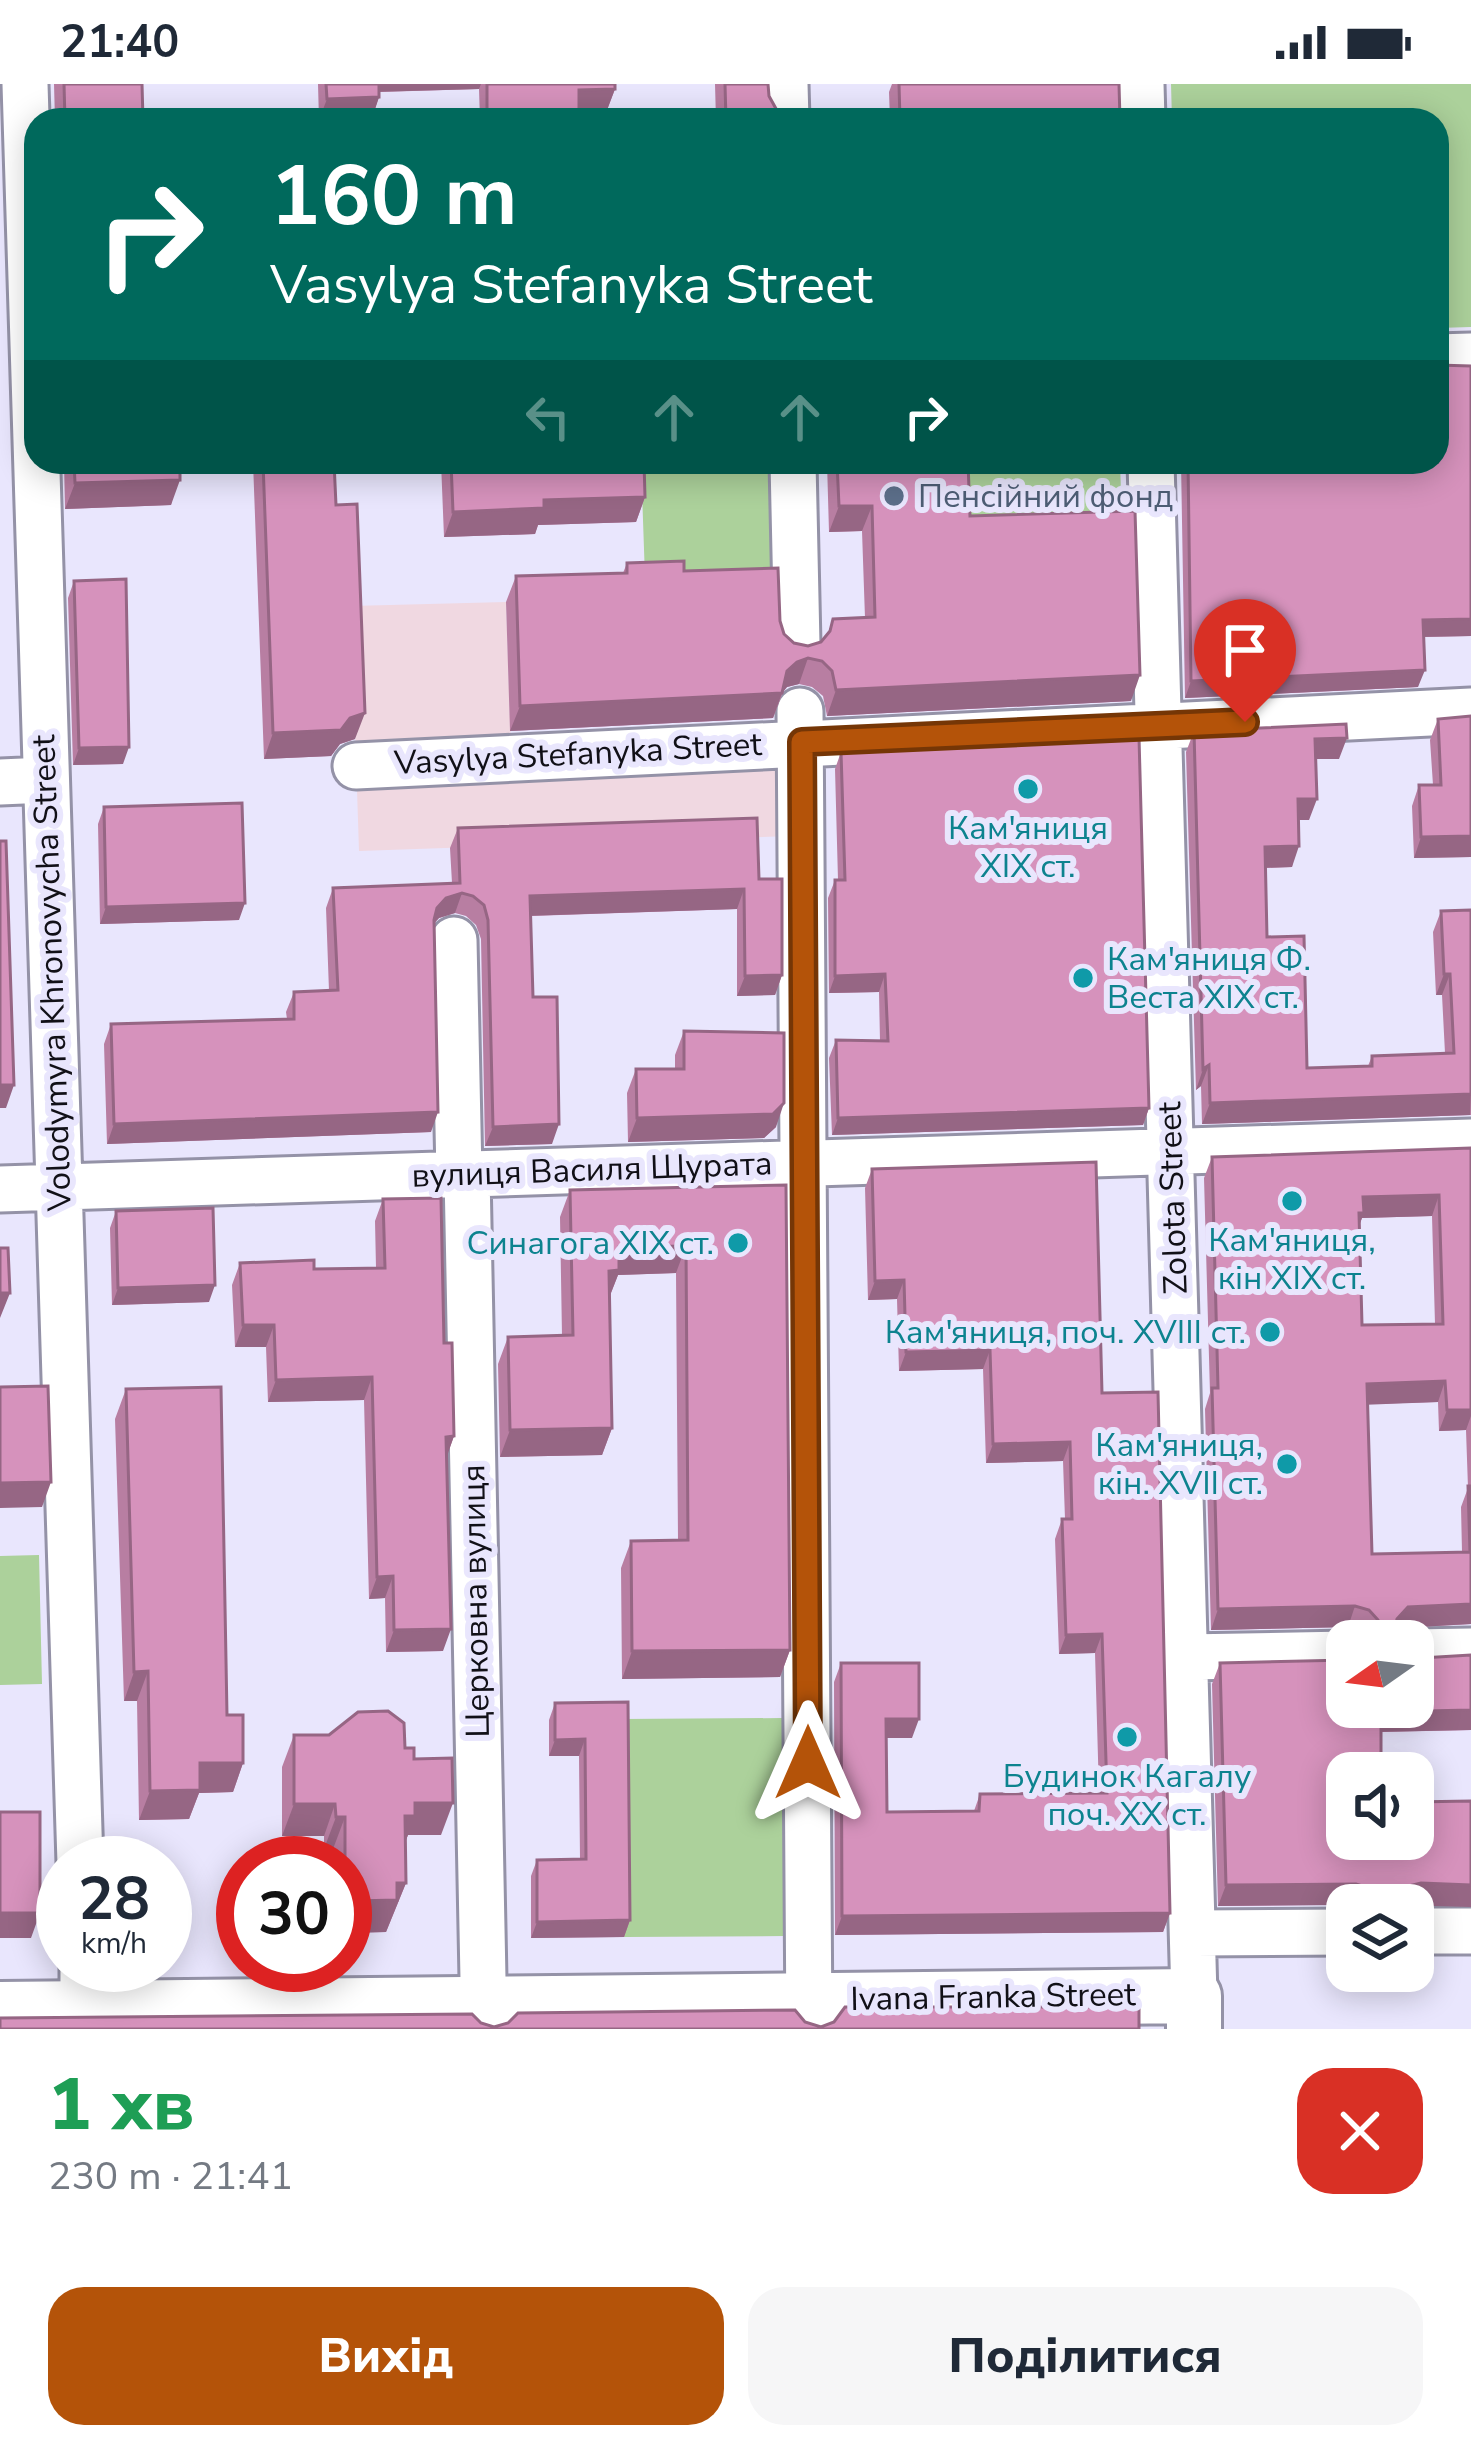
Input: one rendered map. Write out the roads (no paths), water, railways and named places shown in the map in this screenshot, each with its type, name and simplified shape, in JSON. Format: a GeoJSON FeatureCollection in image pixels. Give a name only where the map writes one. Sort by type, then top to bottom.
{"type":"FeatureCollection","features":[{"type":"Feature","properties":{"kind":"main road","name":"Ivana Franka Street"},"geometry":{"type":"LineString","coordinates":[[0,2009],[64,1992]]}},
{"type":"Feature","properties":{"kind":"main road","name":"Ivana Franka Street"},"geometry":{"type":"LineString","coordinates":[[152,1992],[484,2016],[1194,2012]]}},
{"type":"Feature","properties":{"kind":"street","name":"Volodymyra Khronovycha Street"},"geometry":{"type":"LineString","coordinates":[[23,407],[24,246]]}},
{"type":"Feature","properties":{"kind":"street","name":"Volodymyra Khronovycha Street"},"geometry":{"type":"LineString","coordinates":[[27,474],[46,781],[79,1836]]}},
{"type":"Feature","properties":{"kind":"street"},"geometry":{"type":"LineString","coordinates":[[793,474],[797,645]]}},
{"type":"Feature","properties":{"kind":"street","name":"Zolota Street"},"geometry":{"type":"LineString","coordinates":[[1151,474],[1194,2012]]}},
{"type":"Feature","properties":{"kind":"street","name":"Vasylya Stefanyka Street"},"geometry":{"type":"LineString","coordinates":[[356,766],[801,727],[1160,727],[1471,711]]}},
{"type":"Feature","properties":{"kind":"street"},"geometry":{"type":"LineString","coordinates":[[801,727],[809,2014]]}},
{"type":"Feature","properties":{"kind":"street"},"geometry":{"type":"LineString","coordinates":[[0,782],[46,781]]}},
{"type":"Feature","properties":{"kind":"street","name":"Церковна вулиця"},"geometry":{"type":"LineString","coordinates":[[454,940],[484,2016]]}},
{"type":"Feature","properties":{"kind":"street","name":"вулиця Василя Щурата"},"geometry":{"type":"LineString","coordinates":[[0,1189],[1471,1142]]}},
{"type":"Feature","properties":{"kind":"street"},"geometry":{"type":"LineString","coordinates":[[1434,1652],[1471,1651]]}},
{"type":"Feature","properties":{"kind":"street"},"geometry":{"type":"LineString","coordinates":[[1186,1657],[1326,1654]]}},
{"type":"Feature","properties":{"kind":"street"},"geometry":{"type":"LineString","coordinates":[[1434,1931],[1471,1930]]}},
{"type":"Feature","properties":{"kind":"street"},"geometry":{"type":"LineString","coordinates":[[1195,1934],[1326,1932]]}},
{"type":"Feature","properties":{"kind":"place","name":"Пенсійний фонд"},"geometry":{"type":"Point","coordinates":[894,496]}},
{"type":"Feature","properties":{"kind":"place","name":"Кам'яниця XIX ст."},"geometry":{"type":"Point","coordinates":[1028,789]}},
{"type":"Feature","properties":{"kind":"place","name":"Кам'яниця Ф. Веста XIX ст."},"geometry":{"type":"Point","coordinates":[1083,978]}},
{"type":"Feature","properties":{"kind":"place","name":"Кам'яниця, кін XIX ст."},"geometry":{"type":"Point","coordinates":[1292,1201]}},
{"type":"Feature","properties":{"kind":"place","name":"Синагога XIX ст."},"geometry":{"type":"Point","coordinates":[738,1243]}},
{"type":"Feature","properties":{"kind":"place","name":"Кам'яниця, поч. XVIII ст."},"geometry":{"type":"Point","coordinates":[1270,1332]}},
{"type":"Feature","properties":{"kind":"place","name":"Кам'яниця, кін. XVII ст."},"geometry":{"type":"Point","coordinates":[1287,1464]}},
{"type":"Feature","properties":{"kind":"place","name":"Будинок Кагалу поч. XX ст."},"geometry":{"type":"Point","coordinates":[1127,1737]}}]}
